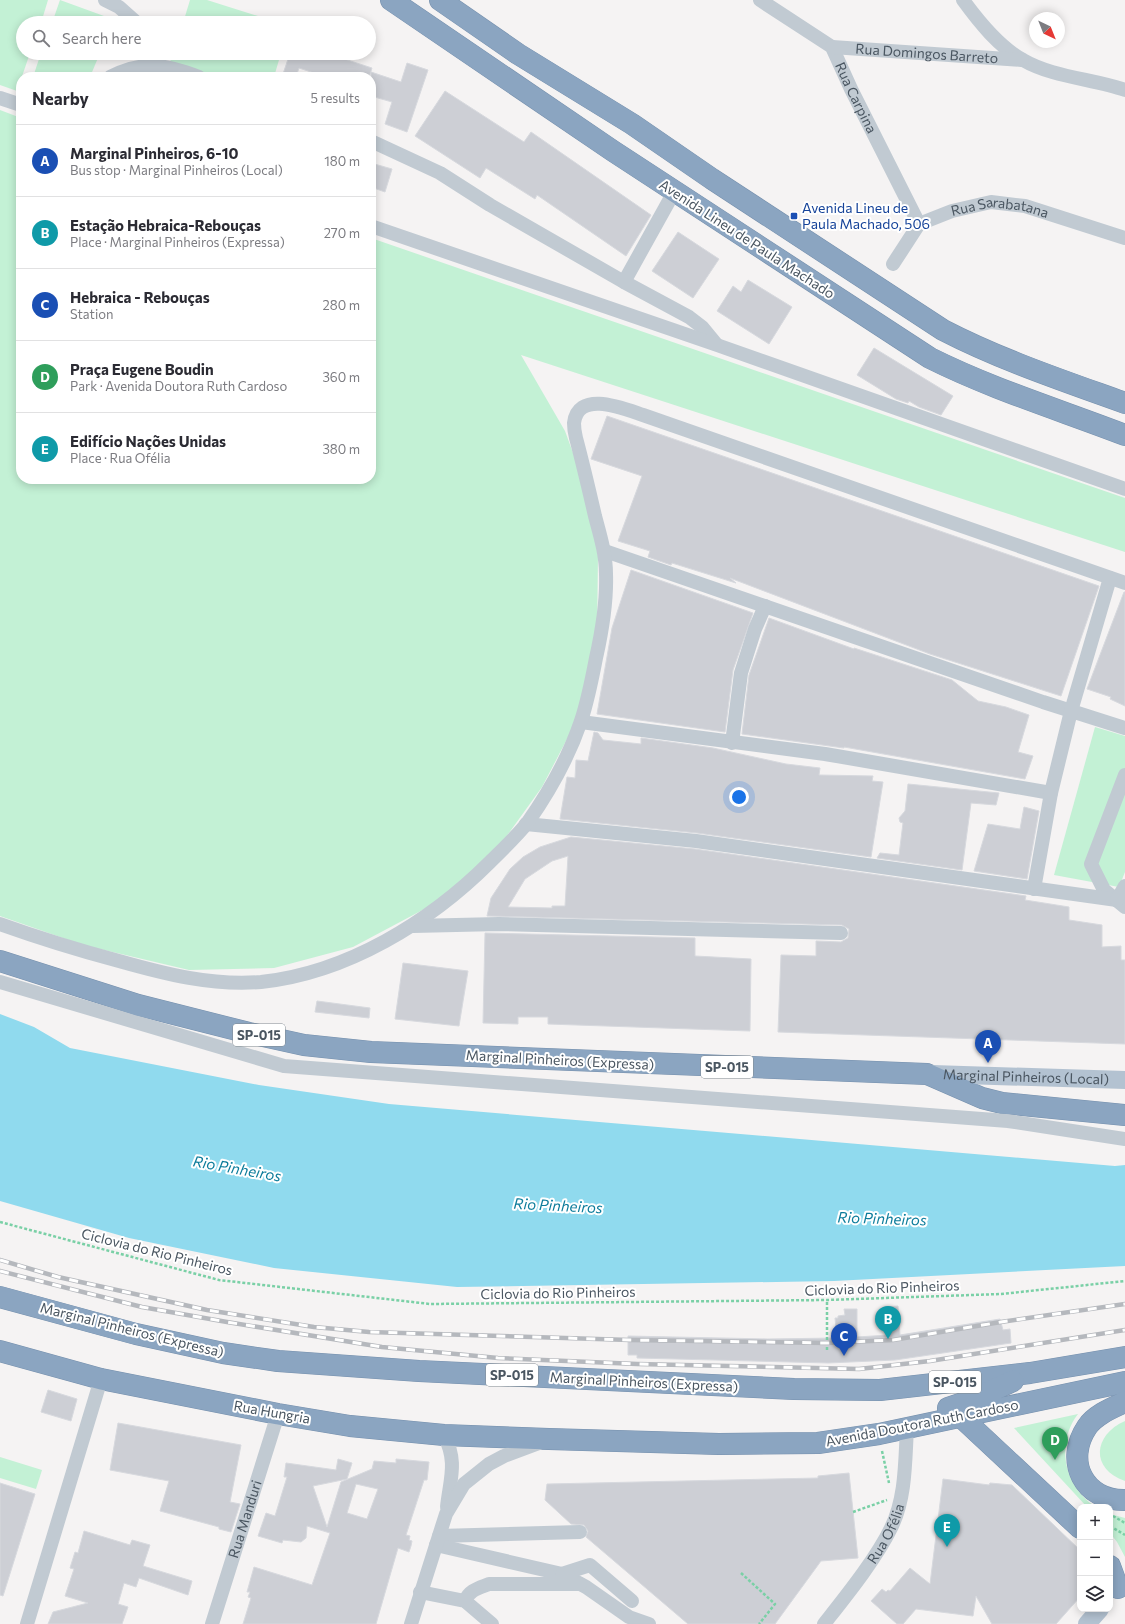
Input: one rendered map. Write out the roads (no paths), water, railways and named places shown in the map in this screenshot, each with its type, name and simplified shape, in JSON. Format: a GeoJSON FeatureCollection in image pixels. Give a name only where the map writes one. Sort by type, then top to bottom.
{"type":"FeatureCollection","features":[{"type":"Feature","properties":{"kind":"highway","name":"Avenida Lineu de Paula Machado"},"geometry":{"type":"LineString","coordinates":[[391,0],[674,192],[930,358],[992,386],[1125,435]]}},
{"type":"Feature","properties":{"kind":"highway"},"geometry":{"type":"LineString","coordinates":[[440,0],[518,54],[632,124],[712,179],[943,330],[966,342],[1037,371],[1125,402]]}},
{"type":"Feature","properties":{"kind":"highway"},"geometry":{"type":"LineString","coordinates":[[613,151],[644,166],[657,161],[662,156],[666,147]]}},
{"type":"Feature","properties":{"kind":"highway"},"geometry":{"type":"LineString","coordinates":[[674,192],[682,181],[689,176],[697,175],[712,179]]}},
{"type":"Feature","properties":{"kind":"highway","name":"Marginal Pinheiros (Expressa)"},"geometry":{"type":"LineString","coordinates":[[0,961],[138,1005],[304,1045],[371,1052],[928,1074],[982,1098],[1002,1103],[1125,1115]]}},
{"type":"Feature","properties":{"kind":"highway","name":"Marginal Pinheiros (Expressa)"},"geometry":{"type":"LineString","coordinates":[[0,1296],[136,1334],[223,1353],[278,1361],[344,1366],[842,1390],[903,1388],[1030,1373],[1125,1357]]}},
{"type":"Feature","properties":{"kind":"highway","name":"Rua Hungria"},"geometry":{"type":"LineString","coordinates":[[0,1351],[101,1379],[278,1414],[350,1426],[444,1435],[548,1439]]}},
{"type":"Feature","properties":{"kind":"highway"},"geometry":{"type":"LineString","coordinates":[[719,1444],[769,1435],[864,1426],[928,1414],[972,1400],[1030,1373]]}},
{"type":"Feature","properties":{"kind":"highway","name":"Avenida Doutora Ruth Cardoso"},"geometry":{"type":"LineString","coordinates":[[548,1439],[719,1444],[818,1443],[879,1434],[1125,1382]]}},
{"type":"Feature","properties":{"kind":"highway"},"geometry":{"type":"LineString","coordinates":[[1125,1402],[1100,1415],[1087,1426],[1079,1440],[1075,1458],[1080,1475],[1101,1497],[1116,1501],[1125,1500]]}},
{"type":"Feature","properties":{"kind":"highway"},"geometry":{"type":"LineString","coordinates":[[961,1417],[1077,1525]]}},
{"type":"Feature","properties":{"kind":"highway"},"geometry":{"type":"LineString","coordinates":[[1113,1574],[1118,1588]]}},
{"type":"Feature","properties":{"kind":"main road","name":"Marginal Pinheiros (Local)"},"geometry":{"type":"LineString","coordinates":[[928,1074],[1120,1077]]}},
{"type":"Feature","properties":{"kind":"main road"},"geometry":{"type":"LineString","coordinates":[[1087,1624],[1097,1612]]}},
{"type":"Feature","properties":{"kind":"street"},"geometry":{"type":"LineString","coordinates":[[105,0],[119,7],[129,16]]}},
{"type":"Feature","properties":{"kind":"street","name":"Rua Carpina"},"geometry":{"type":"LineString","coordinates":[[760,0],[832,47],[851,89],[919,224]]}},
{"type":"Feature","properties":{"kind":"street"},"geometry":{"type":"LineString","coordinates":[[963,0],[995,39],[1022,60],[1068,76],[1125,90]]}},
{"type":"Feature","properties":{"kind":"street","name":"Rua Domingos Barreto"},"geometry":{"type":"LineString","coordinates":[[832,47],[1022,60]]}},
{"type":"Feature","properties":{"kind":"street"},"geometry":{"type":"LineString","coordinates":[[121,72],[144,60]]}},
{"type":"Feature","properties":{"kind":"street"},"geometry":{"type":"LineString","coordinates":[[149,60],[185,72]]}},
{"type":"Feature","properties":{"kind":"street"},"geometry":{"type":"LineString","coordinates":[[0,98],[16,103]]}},
{"type":"Feature","properties":{"kind":"street"},"geometry":{"type":"LineString","coordinates":[[376,143],[440,173],[490,205],[624,282],[689,317],[702,328],[717,345]]}},
{"type":"Feature","properties":{"kind":"street"},"geometry":{"type":"LineString","coordinates":[[624,282],[674,192]]}},
{"type":"Feature","properties":{"kind":"street","name":"Rua Sarabatana"},"geometry":{"type":"LineString","coordinates":[[919,224],[936,216],[991,202],[1004,203],[1046,212],[1125,238]]}},
{"type":"Feature","properties":{"kind":"street"},"geometry":{"type":"LineString","coordinates":[[893,264],[919,224]]}},
{"type":"Feature","properties":{"kind":"street"},"geometry":{"type":"LineString","coordinates":[[376,228],[717,345],[1125,489]]}},
{"type":"Feature","properties":{"kind":"street"},"geometry":{"type":"LineString","coordinates":[[0,924],[64,946],[156,972],[193,980],[233,983],[261,982],[288,978],[368,951],[413,926],[462,889],[503,850],[526,824],[544,796],[568,751],[581,722],[589,694],[601,633],[606,576],[605,551],[576,438],[574,422],[579,410],[593,403],[612,404],[1125,583]]}},
{"type":"Feature","properties":{"kind":"street"},"geometry":{"type":"LineString","coordinates":[[605,551],[1071,711],[1125,728]]}},
{"type":"Feature","properties":{"kind":"street"},"geometry":{"type":"LineString","coordinates":[[1034,889],[1051,793],[1071,711],[1110,578]]}},
{"type":"Feature","properties":{"kind":"street"},"geometry":{"type":"LineString","coordinates":[[732,743],[741,673],[755,629],[765,606]]}},
{"type":"Feature","properties":{"kind":"street"},"geometry":{"type":"LineString","coordinates":[[581,722],[825,754],[1051,793]]}},
{"type":"Feature","properties":{"kind":"street"},"geometry":{"type":"LineString","coordinates":[[1121,904],[1104,890],[1091,864],[1125,775]]}},
{"type":"Feature","properties":{"kind":"street"},"geometry":{"type":"LineString","coordinates":[[526,824],[696,841],[1034,889],[1121,904]]}},
{"type":"Feature","properties":{"kind":"street"},"geometry":{"type":"LineString","coordinates":[[1121,904],[1125,887]]}},
{"type":"Feature","properties":{"kind":"street"},"geometry":{"type":"LineString","coordinates":[[413,926],[499,924],[840,933]]}},
{"type":"Feature","properties":{"kind":"street"},"geometry":{"type":"LineString","coordinates":[[0,982],[284,1066],[1008,1121],[1125,1139]]}},
{"type":"Feature","properties":{"kind":"street"},"geometry":{"type":"LineString","coordinates":[[27,1624],[101,1379]]}},
{"type":"Feature","properties":{"kind":"street","name":"Rua Manduri"},"geometry":{"type":"LineString","coordinates":[[212,1624],[278,1414]]}},
{"type":"Feature","properties":{"kind":"street","name":"Rua Ofélia"},"geometry":{"type":"LineString","coordinates":[[824,1624],[881,1546],[891,1528],[906,1428]]}},
{"type":"Feature","properties":{"kind":"street"},"geometry":{"type":"LineString","coordinates":[[411,1624],[446,1514],[452,1466],[452,1453],[444,1435]]}},
{"type":"Feature","properties":{"kind":"street"},"geometry":{"type":"LineString","coordinates":[[446,1514],[464,1484],[484,1467],[504,1456],[548,1439]]}},
{"type":"Feature","properties":{"kind":"street"},"geometry":{"type":"LineString","coordinates":[[438,1540],[580,1532]]}},
{"type":"Feature","properties":{"kind":"street"},"geometry":{"type":"LineString","coordinates":[[438,1540],[562,1574],[581,1584],[629,1617],[649,1624]]}},
{"type":"Feature","properties":{"kind":"street"},"geometry":{"type":"LineString","coordinates":[[562,1574],[590,1565],[632,1601]]}},
{"type":"Feature","properties":{"kind":"street"},"geometry":{"type":"LineString","coordinates":[[465,1601],[468,1595],[477,1588],[489,1584],[581,1584]]}},
{"type":"Feature","properties":{"kind":"street"},"geometry":{"type":"LineString","coordinates":[[420,1592],[465,1601],[492,1624]]}},
{"type":"Feature","properties":{"kind":"water","name":"Rio Pinheiros"},"geometry":{"type":"Polygon","coordinates":[[[0,1014],[34,1027],[70,1048],[259,1085],[389,1104],[1115,1166],[1125,1165],[1125,1266],[834,1281],[457,1287],[274,1268],[129,1238],[0,1201],[0,1014]]]}},
{"type":"Feature","properties":{"kind":"railway"},"geometry":{"type":"LineString","coordinates":[[0,1260],[58,1277],[207,1310],[314,1327],[369,1332],[630,1340],[827,1343],[893,1340],[1001,1322],[1125,1304]]}},
{"type":"Feature","properties":{"kind":"railway"},"geometry":{"type":"LineString","coordinates":[[0,1271],[142,1307],[227,1322],[382,1347],[498,1358],[637,1364],[859,1369],[930,1361],[1125,1330]]}},
{"type":"Feature","properties":{"kind":"place","name":"Avenida Lineu de Paula Machado, 506"},"geometry":{"type":"Point","coordinates":[794,216]}},
{"type":"Feature","properties":{"kind":"place","name":"Marginal Pinheiros, 6-10"},"geometry":{"type":"Point","coordinates":[988,1063]}},
{"type":"Feature","properties":{"kind":"place","name":"Estação Hebraica-Rebouças"},"geometry":{"type":"Point","coordinates":[888,1339]}},
{"type":"Feature","properties":{"kind":"place","name":"Hebraica - Rebouças"},"geometry":{"type":"Point","coordinates":[844,1356]}},
{"type":"Feature","properties":{"kind":"place","name":"Praça Eugene Boudin"},"geometry":{"type":"Point","coordinates":[1055,1460]}},
{"type":"Feature","properties":{"kind":"place","name":"Edifício Nações Unidas"},"geometry":{"type":"Point","coordinates":[947,1547]}}]}
